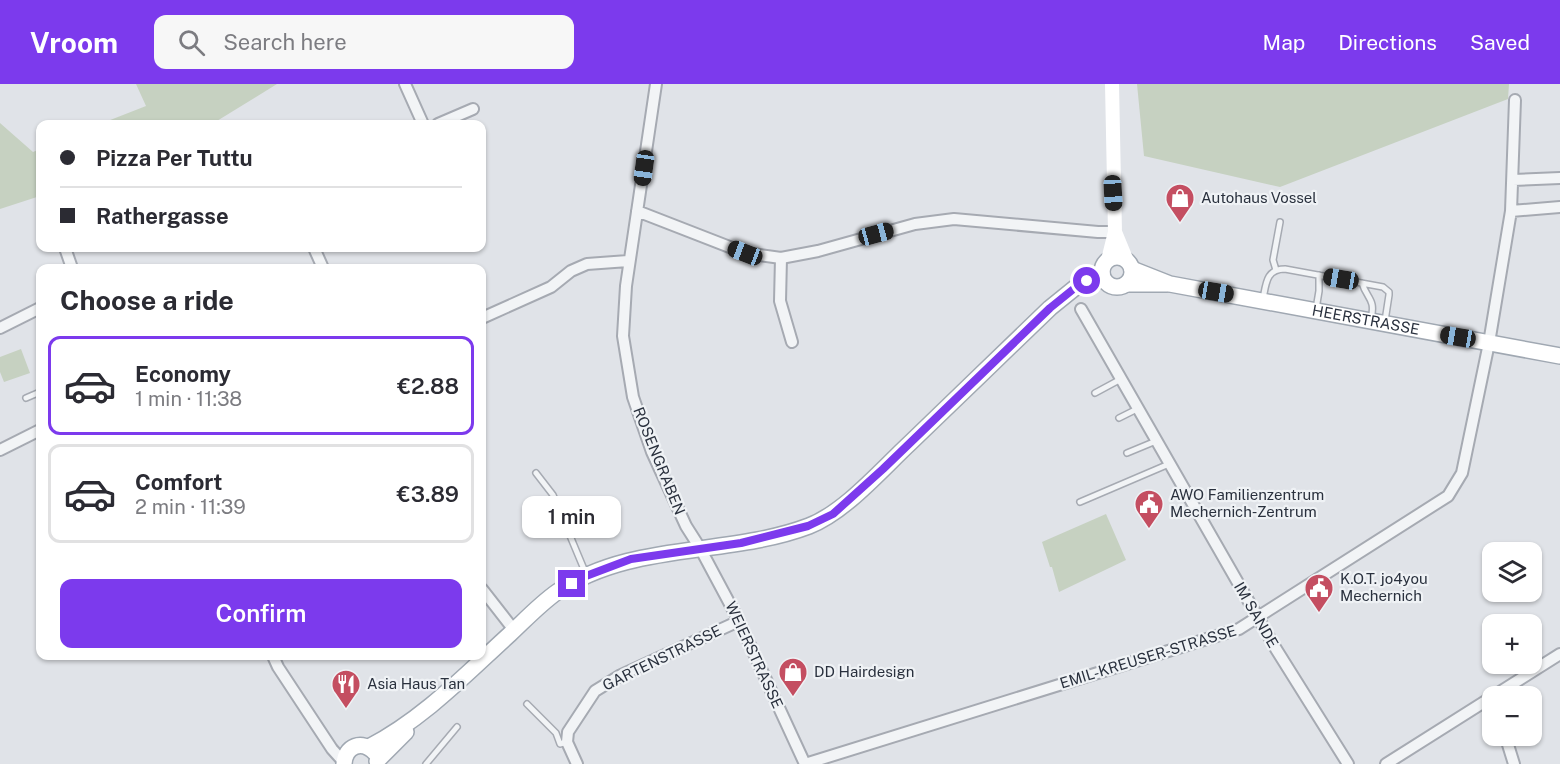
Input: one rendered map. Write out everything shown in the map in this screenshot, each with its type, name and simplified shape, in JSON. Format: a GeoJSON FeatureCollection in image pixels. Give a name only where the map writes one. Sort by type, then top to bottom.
{"type":"FeatureCollection","features":[{"type":"Feature","properties":{"kind":"main road","name":"HEERSTRASSE"},"geometry":{"type":"LineString","coordinates":[[1170,284],[1157,286],[1126,284],[1119,287],[1106,273],[1118,257],[1129,265],[1170,284],[1560,356]]}},
{"type":"Feature","properties":{"kind":"main road"},"geometry":{"type":"LineString","coordinates":[[1126,284],[1131,279],[1129,265]]}},
{"type":"Feature","properties":{"kind":"main road"},"geometry":{"type":"LineString","coordinates":[[486,655],[557,592],[586,576],[631,559],[737,544],[782,534],[808,526],[833,514],[1050,308],[1076,287],[1106,273]]}},
{"type":"Feature","properties":{"kind":"main road"},"geometry":{"type":"LineString","coordinates":[[377,763],[417,718],[481,660]]}},
{"type":"Feature","properties":{"kind":"main road"},"geometry":{"type":"LineString","coordinates":[[369,747],[417,718]]}},
{"type":"Feature","properties":{"kind":"main road"},"geometry":{"type":"LineString","coordinates":[[340,761],[353,747],[362,745],[369,747],[375,753],[377,763]]}},
{"type":"Feature","properties":{"kind":"street"},"geometry":{"type":"LineString","coordinates":[[405,84],[421,120]]}},
{"type":"Feature","properties":{"kind":"street","name":"ROSENGRABEN"},"geometry":{"type":"LineString","coordinates":[[656,84],[628,261],[623,336],[633,397],[652,452],[686,526],[700,548]]}},
{"type":"Feature","properties":{"kind":"street"},"geometry":{"type":"LineString","coordinates":[[1106,273],[1115,232],[1112,84]]}},
{"type":"Feature","properties":{"kind":"street","name":"EMIL-KREUSER-STRASSE"},"geometry":{"type":"LineString","coordinates":[[805,764],[1239,629],[1448,496],[1462,473],[1489,343],[1511,211],[1515,100]]}},
{"type":"Feature","properties":{"kind":"street"},"geometry":{"type":"LineString","coordinates":[[447,120],[473,109]]}},
{"type":"Feature","properties":{"kind":"street"},"geometry":{"type":"LineString","coordinates":[[1513,180],[1560,178]]}},
{"type":"Feature","properties":{"kind":"street"},"geometry":{"type":"LineString","coordinates":[[1511,211],[1560,207]]}},
{"type":"Feature","properties":{"kind":"street"},"geometry":{"type":"LineString","coordinates":[[637,211],[745,253],[781,258],[818,251],[915,224],[954,219],[1115,232]]}},
{"type":"Feature","properties":{"kind":"street"},"geometry":{"type":"LineString","coordinates":[[1115,232],[1129,265]]}},
{"type":"Feature","properties":{"kind":"street"},"geometry":{"type":"LineString","coordinates":[[781,258],[780,301],[792,342]]}},
{"type":"Feature","properties":{"kind":"street"},"geometry":{"type":"LineString","coordinates":[[486,316],[551,287],[571,272],[587,264],[628,261]]}},
{"type":"Feature","properties":{"kind":"street","name":"IM SANDE"},"geometry":{"type":"LineString","coordinates":[[1081,309],[1258,618],[1348,764]]}},
{"type":"Feature","properties":{"kind":"street"},"geometry":{"type":"LineString","coordinates":[[0,328],[36,310]]}},
{"type":"Feature","properties":{"kind":"street"},"geometry":{"type":"LineString","coordinates":[[0,450],[36,432]]}},
{"type":"Feature","properties":{"kind":"street","name":"WEIERSTRASSE"},"geometry":{"type":"LineString","coordinates":[[700,548],[739,621],[805,764]]}},
{"type":"Feature","properties":{"kind":"street"},"geometry":{"type":"LineString","coordinates":[[486,594],[514,630]]}},
{"type":"Feature","properties":{"kind":"street","name":"GARTENSTRASSE"},"geometry":{"type":"LineString","coordinates":[[567,742],[568,732],[595,691],[621,675],[739,621]]}},
{"type":"Feature","properties":{"kind":"street"},"geometry":{"type":"LineString","coordinates":[[1511,686],[1560,654]]}},
{"type":"Feature","properties":{"kind":"street"},"geometry":{"type":"LineString","coordinates":[[275,660],[340,761]]}},
{"type":"Feature","properties":{"kind":"street"},"geometry":{"type":"LineString","coordinates":[[1386,764],[1482,704]]}},
{"type":"Feature","properties":{"kind":"street"},"geometry":{"type":"LineString","coordinates":[[567,742],[577,764]]}},
{"type":"Feature","properties":{"kind":"street"},"geometry":{"type":"LineString","coordinates":[[1508,746],[1514,764]]}},
{"type":"Feature","properties":{"kind":"lane"},"geometry":{"type":"LineString","coordinates":[[1276,270],[1274,257],[1280,222]]}},
{"type":"Feature","properties":{"kind":"lane"},"geometry":{"type":"LineString","coordinates":[[1263,300],[1266,280],[1270,274],[1276,270],[1285,269],[1383,287],[1389,292],[1378,322]]}},
{"type":"Feature","properties":{"kind":"lane"},"geometry":{"type":"LineString","coordinates":[[1315,310],[1319,291],[1319,275]]}},
{"type":"Feature","properties":{"kind":"lane"},"geometry":{"type":"LineString","coordinates":[[1362,284],[1373,304],[1378,322]]}},
{"type":"Feature","properties":{"kind":"lane"},"geometry":{"type":"LineString","coordinates":[[1095,393],[1121,379]]}},
{"type":"Feature","properties":{"kind":"lane"},"geometry":{"type":"LineString","coordinates":[[26,398],[36,394]]}},
{"type":"Feature","properties":{"kind":"lane"},"geometry":{"type":"LineString","coordinates":[[1119,417],[1139,408]]}},
{"type":"Feature","properties":{"kind":"lane"},"geometry":{"type":"LineString","coordinates":[[1127,453],[1156,441]]}},
{"type":"Feature","properties":{"kind":"lane"},"geometry":{"type":"LineString","coordinates":[[1080,502],[1169,464]]}},
{"type":"Feature","properties":{"kind":"lane"},"geometry":{"type":"LineString","coordinates":[[536,473],[553,495],[586,576]]}},
{"type":"Feature","properties":{"kind":"lane"},"geometry":{"type":"LineString","coordinates":[[527,704],[556,733],[560,744],[567,742]]}},
{"type":"Feature","properties":{"kind":"lane"},"geometry":{"type":"LineString","coordinates":[[426,764],[457,727]]}},
{"type":"Feature","properties":{"kind":"green space"},"geometry":{"type":"Polygon","coordinates":[[[136,84],[277,84],[218,120],[110,120],[146,106],[136,84]]]}},
{"type":"Feature","properties":{"kind":"green space"},"geometry":{"type":"Polygon","coordinates":[[[1137,84],[1509,84],[1508,99],[1280,187],[1144,156],[1137,84]]]}},
{"type":"Feature","properties":{"kind":"green space"},"geometry":{"type":"Polygon","coordinates":[[[0,123],[33,152],[36,151],[36,197],[0,209],[0,123]]]}},
{"type":"Feature","properties":{"kind":"green space"},"geometry":{"type":"Polygon","coordinates":[[[21,349],[30,373],[4,382],[0,372],[0,357],[21,349]]]}},
{"type":"Feature","properties":{"kind":"green space"},"geometry":{"type":"Polygon","coordinates":[[[1106,514],[1126,560],[1059,592],[1042,542],[1106,514]]]}},
{"type":"Feature","properties":{"kind":"place","name":"Autohaus Vossel"},"geometry":{"type":"Point","coordinates":[1180,224]}},
{"type":"Feature","properties":{"kind":"place","name":"AWO Familienzentrum Mechernich-Zentrum"},"geometry":{"type":"Point","coordinates":[1149,530]}},
{"type":"Feature","properties":{"kind":"place","name":"K.O.T. jo4you Mechernich"},"geometry":{"type":"Point","coordinates":[1319,614]}},
{"type":"Feature","properties":{"kind":"place","name":"DD Hairdesign"},"geometry":{"type":"Point","coordinates":[793,698]}},
{"type":"Feature","properties":{"kind":"place","name":"Asia Haus Tan"},"geometry":{"type":"Point","coordinates":[346,710]}},
{"type":"Feature","properties":{"kind":"route"},"geometry":{"type":"LineString","coordinates":[[572,584],[586,576],[631,559],[741,543],[782,534],[808,526],[833,514],[1050,308],[1087,281]]}}]}
